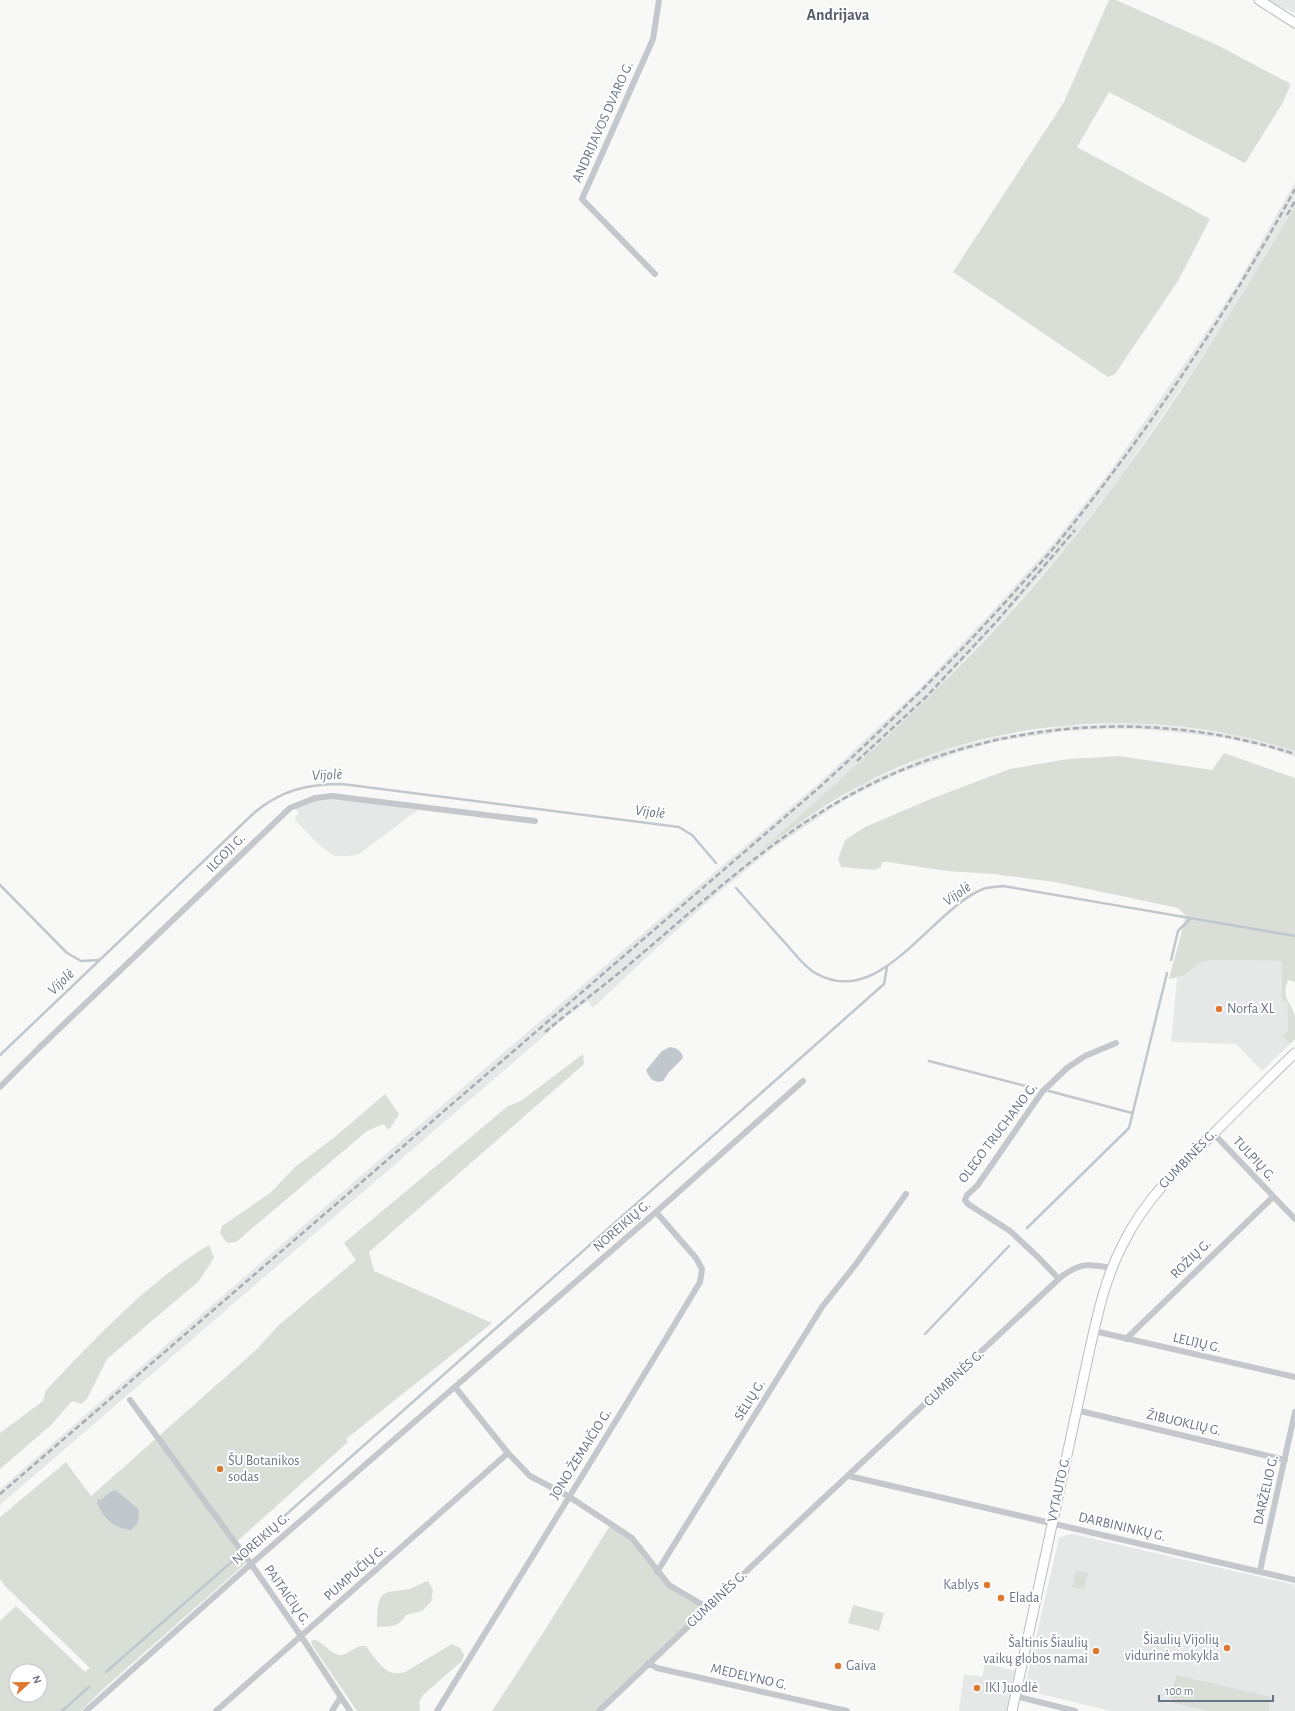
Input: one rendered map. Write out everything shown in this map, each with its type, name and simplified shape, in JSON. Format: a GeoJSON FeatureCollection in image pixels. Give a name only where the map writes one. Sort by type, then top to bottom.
{"type":"FeatureCollection","features":[{"type":"Feature","properties":{"kind":"main road"},"geometry":{"type":"LineString","coordinates":[[1259,0],[1295,23]]}},
{"type":"Feature","properties":{"kind":"main road","name":"GUMBINĖS G."},"geometry":{"type":"LineString","coordinates":[[1112,1268],[1132,1227],[1150,1200],[1177,1168],[1295,1053]]}},
{"type":"Feature","properties":{"kind":"main road","name":"VYTAUTO G."},"geometry":{"type":"LineString","coordinates":[[1012,1711],[1076,1410],[1102,1298],[1112,1268]]}},
{"type":"Feature","properties":{"kind":"street","name":"ANDRIJAVOS DVARO G."},"geometry":{"type":"LineString","coordinates":[[655,274],[582,199],[653,39],[659,0]]}},
{"type":"Feature","properties":{"kind":"street","name":"ILGOJI G."},"geometry":{"type":"LineString","coordinates":[[0,1087],[290,808],[315,798],[332,796],[535,821]]}},
{"type":"Feature","properties":{"kind":"street","name":"OLEGO TRUCHANO G."},"geometry":{"type":"LineString","coordinates":[[1059,1279],[1010,1231],[968,1204],[965,1200],[967,1195],[977,1186],[1042,1092],[1067,1068],[1085,1056],[1116,1043]]}},
{"type":"Feature","properties":{"kind":"street","name":"NOREIKIŲ G."},"geometry":{"type":"LineString","coordinates":[[86,1711],[251,1564],[656,1212],[803,1081]]}},
{"type":"Feature","properties":{"kind":"street","name":"TULPIŲ G."},"geometry":{"type":"LineString","coordinates":[[1213,1133],[1295,1219]]}},
{"type":"Feature","properties":{"kind":"street","name":"SĖLIŲ G."},"geometry":{"type":"LineString","coordinates":[[657,1572],[822,1307],[856,1264],[906,1194]]}},
{"type":"Feature","properties":{"kind":"street","name":"ROŽIŲ G."},"geometry":{"type":"LineString","coordinates":[[1126,1339],[1273,1197]]}},
{"type":"Feature","properties":{"kind":"street","name":"JONO ŽEMAIČIO G."},"geometry":{"type":"LineString","coordinates":[[438,1711],[700,1282],[702,1269],[696,1258],[656,1212]]}},
{"type":"Feature","properties":{"kind":"street","name":"GUMBINĖS G."},"geometry":{"type":"LineString","coordinates":[[599,1711],[648,1663],[1059,1279],[1070,1270],[1085,1264],[1112,1268]]}},
{"type":"Feature","properties":{"kind":"street","name":"LELIJŲ G."},"geometry":{"type":"LineString","coordinates":[[1094,1331],[1295,1377]]}},
{"type":"Feature","properties":{"kind":"street"},"geometry":{"type":"LineString","coordinates":[[455,1387],[508,1453],[530,1476],[568,1496],[632,1538],[657,1572],[669,1585],[708,1608]]}},
{"type":"Feature","properties":{"kind":"street","name":"PAITAIČIŲ G."},"geometry":{"type":"LineString","coordinates":[[130,1400],[251,1564],[301,1636],[340,1698],[350,1711]]}},
{"type":"Feature","properties":{"kind":"street","name":"ŽIBUOKLIŲ G."},"geometry":{"type":"LineString","coordinates":[[1076,1410],[1285,1460]]}},
{"type":"Feature","properties":{"kind":"street","name":"DARŽELIO G."},"geometry":{"type":"LineString","coordinates":[[1260,1572],[1294,1424],[1295,1412]]}},
{"type":"Feature","properties":{"kind":"street","name":"PUMPUČIŲ G."},"geometry":{"type":"LineString","coordinates":[[216,1711],[508,1453]]}},
{"type":"Feature","properties":{"kind":"street","name":"DARBININKŲ G."},"geometry":{"type":"LineString","coordinates":[[849,1476],[1295,1580]]}},
{"type":"Feature","properties":{"kind":"street","name":"MEDELYNO G."},"geometry":{"type":"LineString","coordinates":[[648,1663],[657,1668],[846,1711]]}},
{"type":"Feature","properties":{"kind":"street"},"geometry":{"type":"LineString","coordinates":[[1015,1696],[1075,1711]]}},
{"type":"Feature","properties":{"kind":"street"},"geometry":{"type":"LineString","coordinates":[[332,1711],[340,1698]]}},
{"type":"Feature","properties":{"kind":"shaded area"},"geometry":{"type":"Polygon","coordinates":[[[1109,0],[1116,0],[1217,45],[1291,84],[1282,104],[1245,163],[1109,92],[1077,147],[1210,219],[1178,281],[1115,374],[1108,377],[953,272],[1064,102],[1109,0]]]}},
{"type":"Feature","properties":{"kind":"shaded area"},"geometry":{"type":"Polygon","coordinates":[[[1269,0],[1295,0],[1295,13],[1277,6],[1269,0]]]}},
{"type":"Feature","properties":{"kind":"shaded area"},"geometry":{"type":"Polygon","coordinates":[[[1295,182],[1295,206],[1248,287],[1213,342],[1120,477],[1067,546],[1000,623],[880,746],[760,851],[790,829],[863,784],[925,757],[996,737],[1064,726],[1137,723],[1229,734],[1273,744],[1295,751],[1295,757],[1272,749],[1230,739],[1185,733],[1137,729],[1066,731],[999,741],[963,751],[897,774],[843,801],[772,849],[718,893],[593,1008],[588,1001],[566,1017],[0,1505],[0,1489],[461,1089],[819,783],[919,689],[989,615],[1056,540],[1111,470],[1203,337],[1238,283],[1295,182]]]}},
{"type":"Feature","properties":{"kind":"shaded area"},"geometry":{"type":"Polygon","coordinates":[[[1295,206],[1295,751],[1242,736],[1187,727],[1131,723],[1075,725],[1020,732],[966,744],[913,761],[863,784],[821,809],[754,856],[849,772],[941,685],[1000,624],[1042,576],[1122,475],[1159,423],[1229,316],[1295,206]]]}},
{"type":"Feature","properties":{"kind":"shaded area"},"geometry":{"type":"Polygon","coordinates":[[[1224,753],[1295,778],[1295,982],[1288,980],[1285,991],[1295,1016],[1295,1039],[1290,1044],[1282,1036],[1288,1030],[1287,1002],[1282,1001],[1282,961],[1215,960],[1200,962],[1184,976],[1169,979],[1186,916],[1178,908],[1055,882],[993,874],[947,871],[888,862],[882,862],[881,867],[875,870],[841,867],[838,859],[845,840],[865,827],[933,798],[1010,769],[1068,759],[1119,756],[1212,770],[1224,753]]]}},
{"type":"Feature","properties":{"kind":"shaded area"},"geometry":{"type":"Polygon","coordinates":[[[321,799],[353,800],[418,810],[359,854],[335,856],[319,845],[294,819],[299,813],[295,808],[321,799]]]}},
{"type":"Feature","properties":{"kind":"shaded area"},"geometry":{"type":"Polygon","coordinates":[[[1215,960],[1282,961],[1282,1001],[1287,1001],[1288,1030],[1282,1036],[1290,1044],[1262,1071],[1236,1044],[1171,1042],[1177,978],[1184,976],[1200,962],[1215,960]]]}},
{"type":"Feature","properties":{"kind":"shaded area"},"geometry":{"type":"Polygon","coordinates":[[[670,1047],[679,1050],[682,1053],[683,1058],[669,1072],[663,1081],[654,1081],[650,1078],[646,1070],[662,1051],[670,1047]]]}},
{"type":"Feature","properties":{"kind":"shaded area"},"geometry":{"type":"Polygon","coordinates":[[[583,1054],[584,1064],[369,1252],[374,1271],[492,1323],[346,1439],[348,1442],[233,1545],[246,1563],[101,1691],[81,1711],[0,1711],[0,1621],[16,1606],[85,1672],[90,1668],[5,1586],[0,1579],[0,1517],[66,1462],[91,1496],[257,1349],[279,1325],[356,1260],[344,1243],[508,1106],[521,1101],[583,1054]]]}},
{"type":"Feature","properties":{"kind":"shaded area"},"geometry":{"type":"Polygon","coordinates":[[[385,1094],[399,1114],[389,1130],[384,1124],[367,1131],[236,1242],[227,1243],[220,1233],[222,1226],[270,1193],[295,1167],[336,1136],[385,1094]]]}},
{"type":"Feature","properties":{"kind":"shaded area"},"geometry":{"type":"Polygon","coordinates":[[[209,1245],[214,1258],[199,1281],[107,1359],[88,1397],[82,1404],[72,1401],[51,1425],[0,1469],[0,1433],[43,1401],[46,1390],[103,1331],[143,1294],[164,1276],[209,1245]]]}},
{"type":"Feature","properties":{"kind":"shaded area"},"geometry":{"type":"Polygon","coordinates":[[[115,1490],[138,1508],[138,1520],[136,1525],[131,1530],[119,1527],[110,1522],[103,1514],[97,1503],[98,1499],[101,1500],[110,1492],[115,1490]]]}},
{"type":"Feature","properties":{"kind":"shaded area"},"geometry":{"type":"Polygon","coordinates":[[[611,1524],[632,1538],[669,1585],[708,1608],[599,1711],[492,1711],[545,1630],[611,1524]]]}},
{"type":"Feature","properties":{"kind":"shaded area"},"geometry":{"type":"Polygon","coordinates":[[[1072,1534],[1295,1585],[1295,1711],[1110,1711],[1024,1690],[1059,1538],[1072,1534]]]}},
{"type":"Feature","properties":{"kind":"shaded area"},"geometry":{"type":"Polygon","coordinates":[[[1076,1571],[1088,1573],[1084,1590],[1072,1587],[1076,1571]]]}},
{"type":"Feature","properties":{"kind":"shaded area"},"geometry":{"type":"Polygon","coordinates":[[[428,1581],[433,1590],[431,1602],[422,1611],[406,1615],[394,1626],[377,1627],[377,1613],[382,1595],[391,1591],[405,1590],[428,1581]]]}},
{"type":"Feature","properties":{"kind":"shaded area"},"geometry":{"type":"Polygon","coordinates":[[[853,1605],[884,1613],[879,1631],[848,1623],[853,1605]]]}},
{"type":"Feature","properties":{"kind":"shaded area"},"geometry":{"type":"Polygon","coordinates":[[[314,1640],[320,1642],[332,1652],[339,1655],[346,1654],[362,1646],[366,1646],[378,1662],[392,1673],[405,1672],[452,1644],[460,1648],[464,1655],[462,1661],[423,1695],[419,1702],[420,1711],[357,1711],[312,1645],[311,1641],[314,1640]]]}},
{"type":"Feature","properties":{"kind":"shaded area"},"geometry":{"type":"Polygon","coordinates":[[[985,1663],[1015,1671],[1006,1711],[959,1711],[964,1674],[982,1677],[985,1663]]]}},
{"type":"Feature","properties":{"kind":"shaded area"},"geometry":{"type":"Polygon","coordinates":[[[1176,1675],[1271,1697],[1268,1711],[1208,1711],[1170,1702],[1176,1675]]]}},
{"type":"Feature","properties":{"kind":"waterway","name":"Vijolė"},"geometry":{"type":"LineString","coordinates":[[0,1055],[255,812],[265,804],[285,793],[306,787],[342,784],[679,827],[692,835],[716,863]]}},
{"type":"Feature","properties":{"kind":"waterway"},"geometry":{"type":"LineString","coordinates":[[0,885],[67,953],[81,961],[99,960]]}},
{"type":"Feature","properties":{"kind":"waterway","name":"Vijolė"},"geometry":{"type":"LineString","coordinates":[[736,888],[801,961],[817,974],[840,981],[863,978],[884,968],[964,900],[983,889],[990,887],[1003,886],[1295,936]]}},
{"type":"Feature","properties":{"kind":"waterway"},"geometry":{"type":"LineString","coordinates":[[1171,960],[1178,931],[1190,919]]}},
{"type":"Feature","properties":{"kind":"waterway"},"geometry":{"type":"LineString","coordinates":[[246,1550],[884,984],[887,967]]}},
{"type":"Feature","properties":{"kind":"waterway"},"geometry":{"type":"LineString","coordinates":[[1027,1228],[1129,1128],[1167,973]]}},
{"type":"Feature","properties":{"kind":"waterway"},"geometry":{"type":"LineString","coordinates":[[929,1061],[1037,1089]]}},
{"type":"Feature","properties":{"kind":"waterway"},"geometry":{"type":"LineString","coordinates":[[1049,1091],[1132,1113]]}},
{"type":"Feature","properties":{"kind":"waterway"},"geometry":{"type":"LineString","coordinates":[[925,1334],[1009,1246]]}},
{"type":"Feature","properties":{"kind":"waterway"},"geometry":{"type":"LineString","coordinates":[[106,1672],[236,1558]]}},
{"type":"Feature","properties":{"kind":"waterway"},"geometry":{"type":"LineString","coordinates":[[62,1711],[89,1687]]}},
{"type":"Feature","properties":{"kind":"railway"},"geometry":{"type":"LineString","coordinates":[[0,1494],[822,785],[922,690],[994,615],[1050,553],[1093,499],[1186,370],[1243,280],[1295,189]]}},
{"type":"Feature","properties":{"kind":"railway"},"geometry":{"type":"LineString","coordinates":[[1287,215],[1295,201]]}},
{"type":"Feature","properties":{"kind":"railway"},"geometry":{"type":"LineString","coordinates":[[857,761],[927,696],[997,621],[1075,530]]}},
{"type":"Feature","properties":{"kind":"railway"},"geometry":{"type":"LineString","coordinates":[[545,1032],[627,967],[737,873],[788,834],[843,799],[896,773],[950,752],[1007,738],[1064,729],[1122,727],[1180,730],[1238,739],[1295,754]]}},
{"type":"Feature","properties":{"kind":"place","name":"Norfa XL"},"geometry":{"type":"Point","coordinates":[1219,1009]}},
{"type":"Feature","properties":{"kind":"place","name":"ŠU Botanikos sodas"},"geometry":{"type":"Point","coordinates":[220,1469]}},
{"type":"Feature","properties":{"kind":"place","name":"Kablys"},"geometry":{"type":"Point","coordinates":[987,1585]}},
{"type":"Feature","properties":{"kind":"place","name":"Elada"},"geometry":{"type":"Point","coordinates":[1001,1598]}},
{"type":"Feature","properties":{"kind":"place","name":"Šiaulių Vijolių vidurinė mokykla"},"geometry":{"type":"Point","coordinates":[1227,1648]}},
{"type":"Feature","properties":{"kind":"place","name":"Šaltinis Šiaulių vaikų globos namai"},"geometry":{"type":"Point","coordinates":[1096,1651]}},
{"type":"Feature","properties":{"kind":"place","name":"Gaiva"},"geometry":{"type":"Point","coordinates":[838,1666]}},
{"type":"Feature","properties":{"kind":"place","name":"IKI Juodlė"},"geometry":{"type":"Point","coordinates":[977,1688]}},
{"type":"Feature","properties":{"kind":"district","name":"Andrijava"},"geometry":{"type":"Point","coordinates":[838,15]}}]}
